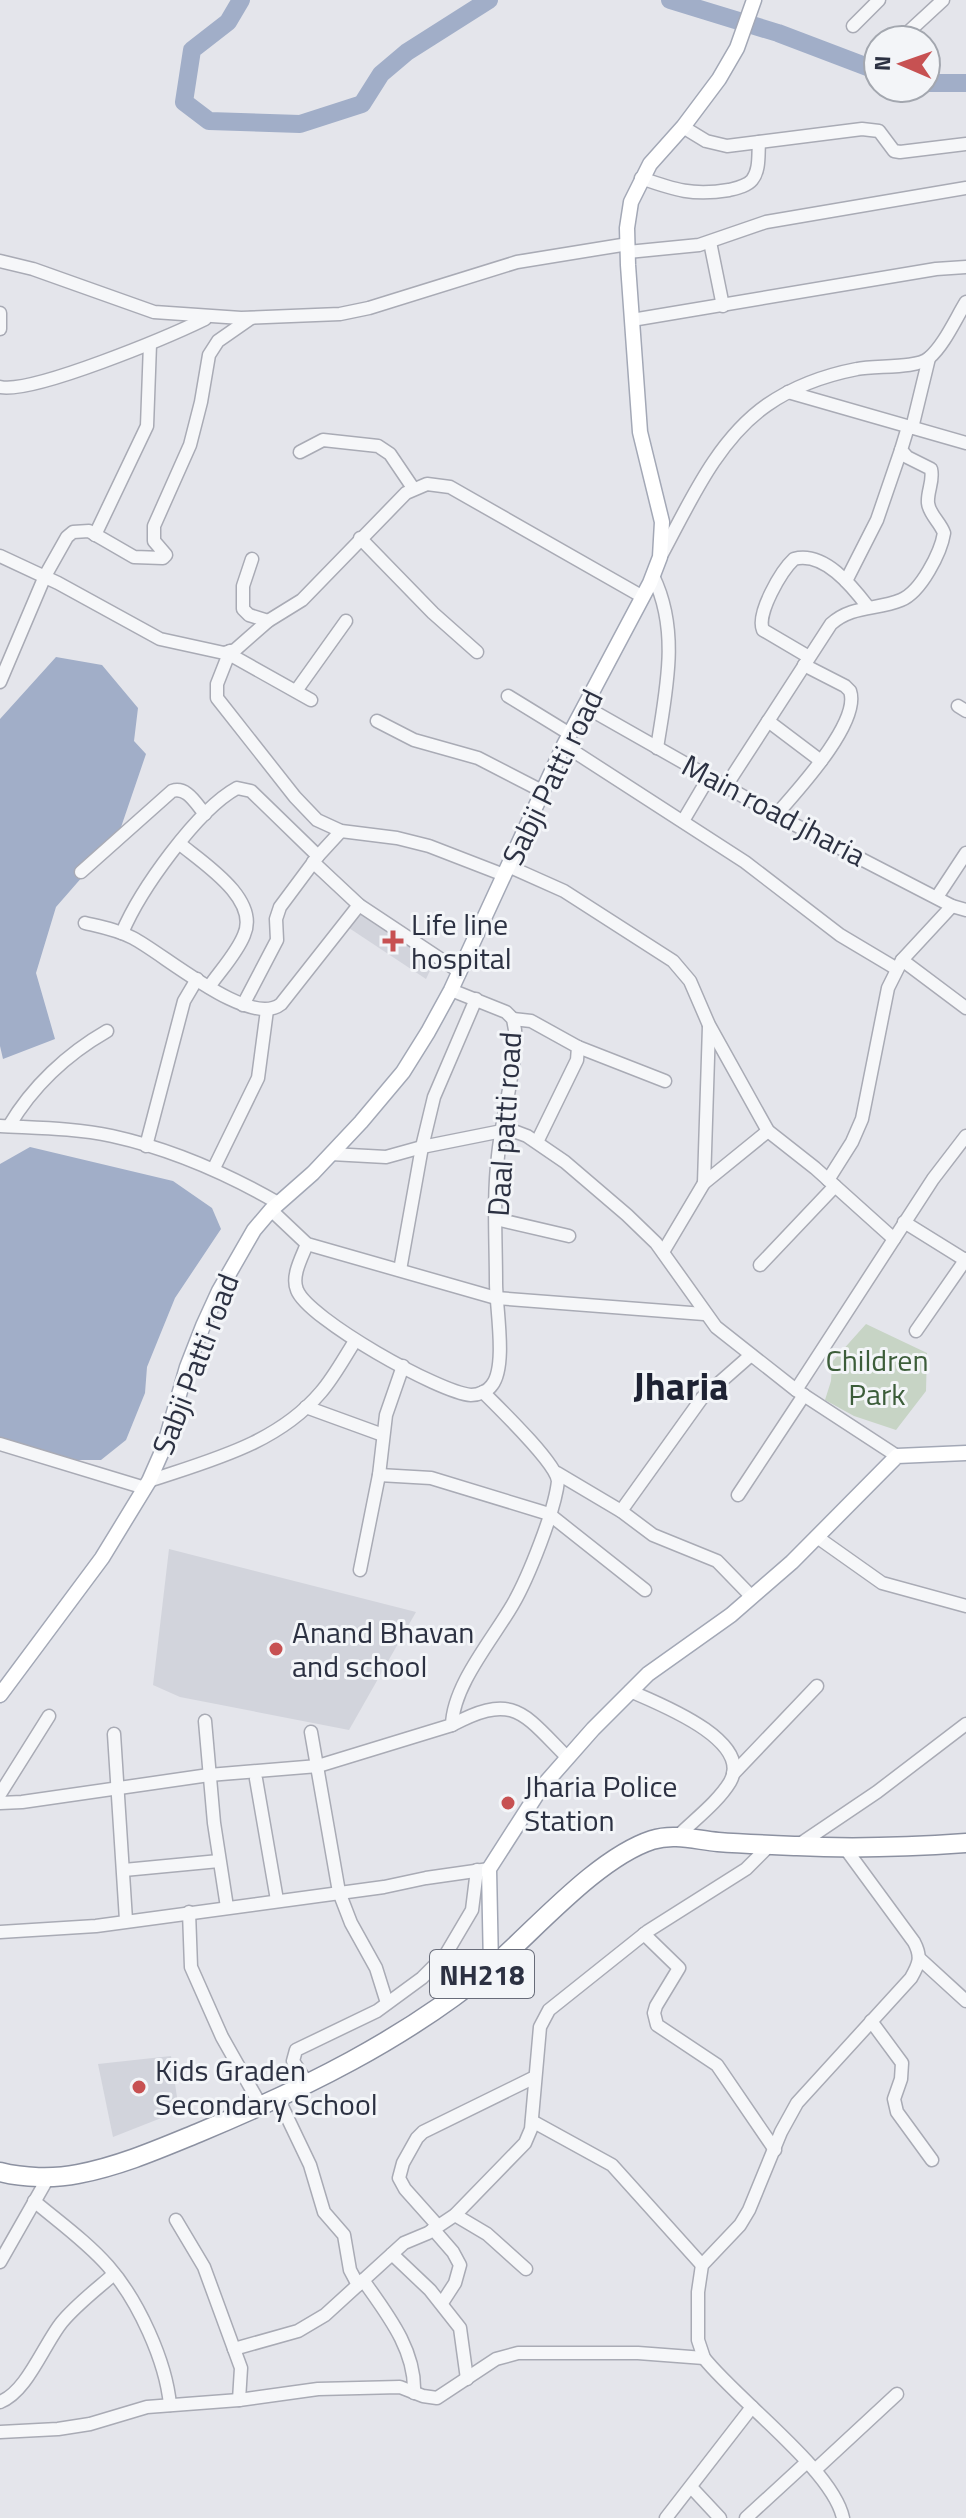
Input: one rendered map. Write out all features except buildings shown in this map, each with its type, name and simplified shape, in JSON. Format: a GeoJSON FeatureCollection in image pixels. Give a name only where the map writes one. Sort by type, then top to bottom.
{"type":"FeatureCollection","features":[{"type":"Feature","properties":{"kind":"highway","name":"NH218"},"geometry":{"type":"LineString","coordinates":[[0,2172],[76,2175],[109,2166],[152,2152],[308,2084],[402,2031],[491,1967],[571,1894],[632,1849],[654,1839],[678,1836],[845,1848],[966,1843]]}},
{"type":"Feature","properties":{"kind":"main road","name":"Sabji Patti road"},"geometry":{"type":"LineString","coordinates":[[0,1695],[102,1558],[147,1484],[168,1434],[187,1367],[219,1291],[254,1230],[331,1154],[403,1072],[451,990],[567,739],[653,576],[660,557],[662,522],[640,432],[628,248],[631,202],[650,164],[719,79],[737,48],[754,0]]}},
{"type":"Feature","properties":{"kind":"main road"},"geometry":{"type":"LineString","coordinates":[[491,1967],[483,1870],[567,1757],[656,1668],[752,1597],[897,1456],[966,1453]]}},
{"type":"Feature","properties":{"kind":"street"},"geometry":{"type":"LineString","coordinates":[[853,26],[879,0]]}},
{"type":"Feature","properties":{"kind":"street"},"geometry":{"type":"LineString","coordinates":[[917,24],[943,0]]}},
{"type":"Feature","properties":{"kind":"street"},"geometry":{"type":"LineString","coordinates":[[683,127],[716,145],[727,146],[862,129],[879,131],[894,151],[900,152],[966,144]]}},
{"type":"Feature","properties":{"kind":"street"},"geometry":{"type":"LineString","coordinates":[[641,178],[687,193],[735,189],[751,181],[757,170],[759,142]]}},
{"type":"Feature","properties":{"kind":"street"},"geometry":{"type":"LineString","coordinates":[[0,261],[33,269],[154,312],[204,318],[340,314],[369,308],[517,262],[628,248],[710,242],[766,222],[966,188]]}},
{"type":"Feature","properties":{"kind":"street"},"geometry":{"type":"LineString","coordinates":[[710,242],[723,306]]}},
{"type":"Feature","properties":{"kind":"street"},"geometry":{"type":"LineString","coordinates":[[632,320],[936,269],[966,267]]}},
{"type":"Feature","properties":{"kind":"street"},"geometry":{"type":"LineString","coordinates":[[660,557],[701,482],[747,421],[788,392],[842,372],[922,363],[964,310]]}},
{"type":"Feature","properties":{"kind":"street"},"geometry":{"type":"LineString","coordinates":[[0,313],[0,329]]}},
{"type":"Feature","properties":{"kind":"street"},"geometry":{"type":"LineString","coordinates":[[204,318],[218,341]]}},
{"type":"Feature","properties":{"kind":"street"},"geometry":{"type":"LineString","coordinates":[[0,387],[28,385],[150,344],[204,318]]}},
{"type":"Feature","properties":{"kind":"street"},"geometry":{"type":"LineString","coordinates":[[0,682],[45,576],[73,532],[83,530],[134,557],[163,558],[166,555],[154,541],[154,526],[190,445],[209,355],[218,341],[251,318]]}},
{"type":"Feature","properties":{"kind":"street"},"geometry":{"type":"LineString","coordinates":[[95,535],[147,426],[150,344]]}},
{"type":"Feature","properties":{"kind":"street"},"geometry":{"type":"LineString","coordinates":[[846,581],[877,520],[910,428],[929,358]]}},
{"type":"Feature","properties":{"kind":"street"},"geometry":{"type":"LineString","coordinates":[[788,392],[966,443]]}},
{"type":"Feature","properties":{"kind":"street"},"geometry":{"type":"LineString","coordinates":[[300,452],[323,440],[378,446],[390,454],[413,488]]}},
{"type":"Feature","properties":{"kind":"street"},"geometry":{"type":"LineString","coordinates":[[726,786],[831,624],[840,616],[900,601],[913,592],[934,562],[943,538],[943,527],[929,509],[931,469],[907,457],[901,450]]}},
{"type":"Feature","properties":{"kind":"street"},"geometry":{"type":"LineString","coordinates":[[643,597],[450,487],[427,484],[413,488],[360,538],[302,600],[268,621],[230,653],[217,684],[217,698],[295,797],[317,820],[341,831],[397,838],[429,846],[564,891],[673,961],[690,981],[709,1025],[768,1131],[894,1239]]}},
{"type":"Feature","properties":{"kind":"street"},"geometry":{"type":"LineString","coordinates":[[360,538],[433,613],[477,652]]}},
{"type":"Feature","properties":{"kind":"street"},"geometry":{"type":"LineString","coordinates":[[0,556],[45,576],[160,639],[230,653],[311,700]]}},
{"type":"Feature","properties":{"kind":"street"},"geometry":{"type":"LineString","coordinates":[[776,815],[832,745],[853,699],[845,686],[763,630],[760,621],[762,612],[794,559],[800,557],[832,569],[868,607]]}},
{"type":"Feature","properties":{"kind":"street"},"geometry":{"type":"LineString","coordinates":[[252,559],[241,604],[245,613],[268,621]]}},
{"type":"Feature","properties":{"kind":"street"},"geometry":{"type":"LineString","coordinates":[[653,576],[666,608],[670,634],[667,688],[657,748]]}},
{"type":"Feature","properties":{"kind":"street"},"geometry":{"type":"LineString","coordinates":[[296,691],[346,621]]}},
{"type":"Feature","properties":{"kind":"street"},"geometry":{"type":"LineString","coordinates":[[508,696],[767,878],[840,935],[900,965],[966,1008]]}},
{"type":"Feature","properties":{"kind":"street","name":"Main road jharia"},"geometry":{"type":"LineString","coordinates":[[584,706],[776,815],[952,906],[966,910]]}},
{"type":"Feature","properties":{"kind":"street"},"geometry":{"type":"LineString","coordinates":[[377,721],[414,740],[478,758],[542,791]]}},
{"type":"Feature","properties":{"kind":"street"},"geometry":{"type":"LineString","coordinates":[[768,721],[821,761]]}},
{"type":"Feature","properties":{"kind":"street"},"geometry":{"type":"LineString","coordinates":[[683,821],[709,777]]}},
{"type":"Feature","properties":{"kind":"street"},"geometry":{"type":"LineString","coordinates":[[122,933],[146,886],[205,814],[230,791],[244,787],[359,905],[460,972]]}},
{"type":"Feature","properties":{"kind":"street"},"geometry":{"type":"LineString","coordinates":[[81,872],[172,791],[185,791],[205,814]]}},
{"type":"Feature","properties":{"kind":"street"},"geometry":{"type":"LineString","coordinates":[[243,1005],[277,940],[276,914],[315,859],[341,831]]}},
{"type":"Feature","properties":{"kind":"street"},"geometry":{"type":"LineString","coordinates":[[180,844],[230,886],[244,909],[244,936],[209,987]]}},
{"type":"Feature","properties":{"kind":"street"},"geometry":{"type":"LineString","coordinates":[[937,897],[966,853]]}},
{"type":"Feature","properties":{"kind":"street"},"geometry":{"type":"LineString","coordinates":[[85,923],[122,933],[161,953],[209,987],[243,1005],[267,1010],[281,1004],[359,905]]}},
{"type":"Feature","properties":{"kind":"street"},"geometry":{"type":"LineString","coordinates":[[760,1265],[832,1183],[862,1119],[888,988],[900,965],[952,906]]}},
{"type":"Feature","properties":{"kind":"street"},"geometry":{"type":"LineString","coordinates":[[146,1146],[184,1001],[197,979]]}},
{"type":"Feature","properties":{"kind":"street","name":"Daal patti road"},"geometry":{"type":"LineString","coordinates":[[451,990],[495,1006],[513,1019],[515,1041],[497,1170],[498,1373],[492,1386],[483,1392]]}},
{"type":"Feature","properties":{"kind":"street"},"geometry":{"type":"LineString","coordinates":[[400,1270],[422,1147],[439,1082],[476,999]]}},
{"type":"Feature","properties":{"kind":"street"},"geometry":{"type":"LineString","coordinates":[[214,1168],[258,1078],[267,1010]]}},
{"type":"Feature","properties":{"kind":"street"},"geometry":{"type":"LineString","coordinates":[[513,1019],[531,1021],[578,1047],[665,1081]]}},
{"type":"Feature","properties":{"kind":"street"},"geometry":{"type":"LineString","coordinates":[[704,1183],[709,1025]]}},
{"type":"Feature","properties":{"kind":"street"},"geometry":{"type":"LineString","coordinates":[[4,1126],[27,1096],[89,1041],[107,1031]]}},
{"type":"Feature","properties":{"kind":"street"},"geometry":{"type":"LineString","coordinates":[[537,1142],[577,1060],[578,1047]]}},
{"type":"Feature","properties":{"kind":"street"},"geometry":{"type":"LineString","coordinates":[[4,1126],[110,1135],[214,1168],[274,1207],[307,1244],[496,1298],[704,1314]]}},
{"type":"Feature","properties":{"kind":"street"},"geometry":{"type":"LineString","coordinates":[[331,1154],[386,1157],[502,1129],[537,1142],[598,1189],[663,1252],[716,1327],[800,1393],[897,1456]]}},
{"type":"Feature","properties":{"kind":"street"},"geometry":{"type":"LineString","coordinates":[[663,1252],[704,1183],[768,1131]]}},
{"type":"Feature","properties":{"kind":"street"},"geometry":{"type":"LineString","coordinates":[[738,1495],[904,1222],[966,1136]]}},
{"type":"Feature","properties":{"kind":"street"},"geometry":{"type":"LineString","coordinates":[[496,1219],[569,1236]]}},
{"type":"Feature","properties":{"kind":"street"},"geometry":{"type":"LineString","coordinates":[[904,1222],[966,1259],[916,1331]]}},
{"type":"Feature","properties":{"kind":"street"},"geometry":{"type":"LineString","coordinates":[[307,1244],[295,1277],[296,1289],[303,1299],[355,1341],[452,1390],[475,1395],[483,1392],[557,1473],[621,1511],[653,1535],[717,1561],[752,1597]]}},
{"type":"Feature","properties":{"kind":"street"},"geometry":{"type":"LineString","coordinates":[[0,1444],[147,1484],[264,1439],[287,1425],[321,1392],[355,1341]]}},
{"type":"Feature","properties":{"kind":"street"},"geometry":{"type":"LineString","coordinates":[[621,1511],[702,1398],[751,1355]]}},
{"type":"Feature","properties":{"kind":"street"},"geometry":{"type":"LineString","coordinates":[[360,1570],[379,1475],[386,1415],[403,1366]]}},
{"type":"Feature","properties":{"kind":"street"},"geometry":{"type":"LineString","coordinates":[[306,1407],[383,1435]]}},
{"type":"Feature","properties":{"kind":"street"},"geometry":{"type":"LineString","coordinates":[[452,1725],[452,1709],[526,1578],[557,1490],[557,1473]]}},
{"type":"Feature","properties":{"kind":"street"},"geometry":{"type":"LineString","coordinates":[[379,1475],[431,1478],[549,1514],[645,1590]]}},
{"type":"Feature","properties":{"kind":"street"},"geometry":{"type":"LineString","coordinates":[[817,1537],[882,1583],[966,1606]]}},
{"type":"Feature","properties":{"kind":"street"},"geometry":{"type":"LineString","coordinates":[[678,1836],[817,1686]]}},
{"type":"Feature","properties":{"kind":"street"},"geometry":{"type":"LineString","coordinates":[[630,1691],[688,1717],[708,1732],[730,1754],[733,1774]]}},
{"type":"Feature","properties":{"kind":"street"},"geometry":{"type":"LineString","coordinates":[[0,1803],[209,1775],[318,1766],[452,1725],[476,1712],[500,1707],[523,1713],[567,1757]]}},
{"type":"Feature","properties":{"kind":"street"},"geometry":{"type":"LineString","coordinates":[[0,1794],[49,1716]]}},
{"type":"Feature","properties":{"kind":"street"},"geometry":{"type":"LineString","coordinates":[[205,1721],[219,1861],[227,1907]]}},
{"type":"Feature","properties":{"kind":"street"},"geometry":{"type":"LineString","coordinates":[[797,1846],[877,1792],[966,1724]]}},
{"type":"Feature","properties":{"kind":"street"},"geometry":{"type":"LineString","coordinates":[[311,1732],[339,1892],[351,1923],[376,1968],[387,2003]]}},
{"type":"Feature","properties":{"kind":"street"},"geometry":{"type":"LineString","coordinates":[[114,1734],[126,1920]]}},
{"type":"Feature","properties":{"kind":"street"},"geometry":{"type":"LineString","coordinates":[[256,1779],[277,1900]]}},
{"type":"Feature","properties":{"kind":"street"},"geometry":{"type":"LineString","coordinates":[[234,2349],[310,2325],[409,2240],[455,2215],[530,2135],[538,2040],[544,2016],[644,1934],[746,1869],[771,1844]]}},
{"type":"Feature","properties":{"kind":"street"},"geometry":{"type":"LineString","coordinates":[[845,1848],[914,1942],[920,1959],[966,2001]]}},
{"type":"Feature","properties":{"kind":"street"},"geometry":{"type":"LineString","coordinates":[[124,1870],[219,1861]]}},
{"type":"Feature","properties":{"kind":"street"},"geometry":{"type":"LineString","coordinates":[[0,1932],[96,1926],[384,1887],[483,1870],[472,1910],[455,1942],[422,1978],[361,2019],[296,2050],[293,2061],[308,2084]]}},
{"type":"Feature","properties":{"kind":"street"},"geometry":{"type":"LineString","coordinates":[[189,1912],[191,1967],[222,2037],[270,2102],[310,2165],[324,2212],[344,2235],[350,2270],[385,2312],[408,2353],[415,2376],[414,2393]]}},
{"type":"Feature","properties":{"kind":"street"},"geometry":{"type":"LineString","coordinates":[[644,1934],[679,1968],[656,2006],[657,2025],[717,2065],[775,2150]]}},
{"type":"Feature","properties":{"kind":"street"},"geometry":{"type":"LineString","coordinates":[[843,2518],[835,2497],[811,2466],[704,2358],[698,2340],[698,2292],[702,2265],[740,2225],[749,2210],[797,2103],[911,1978],[920,1959]]}},
{"type":"Feature","properties":{"kind":"street"},"geometry":{"type":"LineString","coordinates":[[871,2021],[902,2063],[901,2079],[894,2099],[897,2112],[932,2160]]}},
{"type":"Feature","properties":{"kind":"street"},"geometry":{"type":"LineString","coordinates":[[442,2303],[455,2283],[460,2265],[405,2189],[399,2178],[403,2163],[417,2138],[535,2077]]}},
{"type":"Feature","properties":{"kind":"street"},"geometry":{"type":"LineString","coordinates":[[532,2121],[612,2165],[702,2265]]}},
{"type":"Feature","properties":{"kind":"street"},"geometry":{"type":"LineString","coordinates":[[0,2262],[49,2176]]}},
{"type":"Feature","properties":{"kind":"street"},"geometry":{"type":"LineString","coordinates":[[34,2201],[114,2274],[136,2308],[164,2371],[170,2405]]}},
{"type":"Feature","properties":{"kind":"street"},"geometry":{"type":"LineString","coordinates":[[455,2215],[487,2234],[526,2269]]}},
{"type":"Feature","properties":{"kind":"street"},"geometry":{"type":"LineString","coordinates":[[176,2220],[204,2267],[234,2349],[242,2376],[239,2400]]}},
{"type":"Feature","properties":{"kind":"street"},"geometry":{"type":"LineString","coordinates":[[392,2254],[442,2303],[463,2333],[462,2356],[467,2379]]}},
{"type":"Feature","properties":{"kind":"street"},"geometry":{"type":"LineString","coordinates":[[0,2402],[9,2398],[24,2381],[62,2322],[114,2274]]}},
{"type":"Feature","properties":{"kind":"street"},"geometry":{"type":"LineString","coordinates":[[0,2432],[90,2424],[147,2407],[239,2400],[318,2389],[400,2387],[437,2398],[496,2359],[518,2353],[638,2353],[704,2358]]}},
{"type":"Feature","properties":{"kind":"street"},"geometry":{"type":"LineString","coordinates":[[746,2518],[897,2394]]}},
{"type":"Feature","properties":{"kind":"street"},"geometry":{"type":"LineString","coordinates":[[666,2518],[752,2407]]}},
{"type":"Feature","properties":{"kind":"street"},"geometry":{"type":"LineString","coordinates":[[691,2487],[720,2518]]}},
{"type":"Feature","properties":{"kind":"shaded area","name":"Life line hospital"},"geometry":{"type":"Polygon","coordinates":[[[362,905],[438,954],[426,979],[349,928],[362,905]]]}},
{"type":"Feature","properties":{"kind":"shaded area","name":"Anand Bhavan and school"},"geometry":{"type":"Polygon","coordinates":[[[169,1549],[416,1612],[349,1730],[180,1697],[153,1685],[169,1549]]]}},
{"type":"Feature","properties":{"kind":"shaded area","name":"Kids Graden Secondary School"},"geometry":{"type":"Polygon","coordinates":[[[171,2056],[179,2111],[113,2137],[98,2064],[171,2056]]]}},
{"type":"Feature","properties":{"kind":"green space","name":"Children Park"},"geometry":{"type":"Polygon","coordinates":[[[866,1324],[927,1353],[926,1391],[896,1430],[854,1416],[825,1400],[831,1381],[832,1362],[866,1324]]]}},
{"type":"Feature","properties":{"kind":"water"},"geometry":{"type":"Polygon","coordinates":[[[56,657],[102,665],[138,708],[134,741],[146,754],[118,836],[56,907],[36,973],[55,1039],[3,1059],[0,1046],[0,719],[56,657]]]}},
{"type":"Feature","properties":{"kind":"water"},"geometry":{"type":"Polygon","coordinates":[[[30,1147],[173,1181],[212,1208],[221,1229],[175,1298],[147,1367],[145,1393],[126,1440],[101,1460],[61,1460],[0,1448],[0,1164],[30,1147]]]}},
{"type":"Feature","properties":{"kind":"waterway"},"geometry":{"type":"LineString","coordinates":[[241,0],[228,22],[192,50],[184,102],[209,121],[300,124],[362,104],[381,74],[407,52],[489,0]]}},
{"type":"Feature","properties":{"kind":"waterway"},"geometry":{"type":"LineString","coordinates":[[670,0],[778,33],[862,65]]}},
{"type":"Feature","properties":{"kind":"waterway"},"geometry":{"type":"LineString","coordinates":[[942,83],[966,83]]}},
{"type":"Feature","properties":{"kind":"place","name":"Life line hospital"},"geometry":{"type":"Point","coordinates":[393,941]}},
{"type":"Feature","properties":{"kind":"place","name":"Anand Bhavan and school"},"geometry":{"type":"Point","coordinates":[276,1649]}},
{"type":"Feature","properties":{"kind":"place","name":"Jharia Police Station"},"geometry":{"type":"Point","coordinates":[508,1803]}},
{"type":"Feature","properties":{"kind":"place","name":"Kids Graden Secondary School"},"geometry":{"type":"Point","coordinates":[139,2087]}},
{"type":"Feature","properties":{"kind":"district","name":"Jharia"},"geometry":{"type":"Point","coordinates":[681,1386]}}]}
